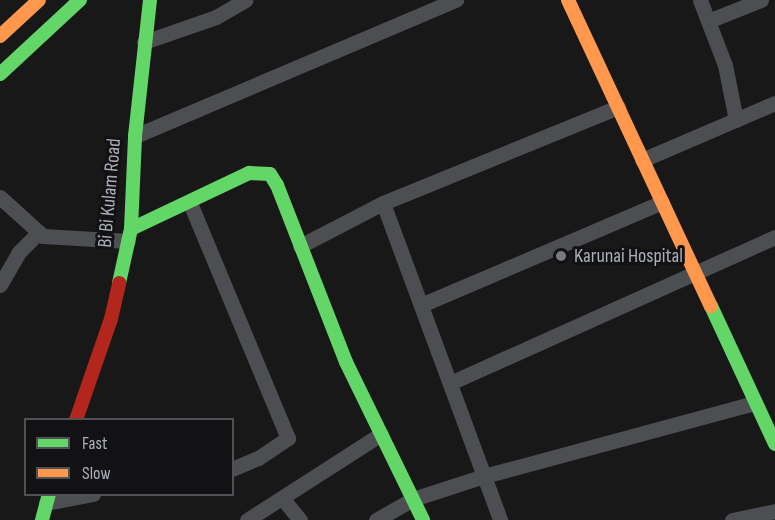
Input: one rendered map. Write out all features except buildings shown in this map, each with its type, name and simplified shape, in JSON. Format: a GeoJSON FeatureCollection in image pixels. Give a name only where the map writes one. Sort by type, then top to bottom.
{"type":"FeatureCollection","features":[{"type":"Feature","properties":{"kind":"street"},"geometry":{"type":"LineString","coordinates":[[0,36],[39,0]]}},
{"type":"Feature","properties":{"kind":"street"},"geometry":{"type":"LineString","coordinates":[[0,75],[81,0]]}},
{"type":"Feature","properties":{"kind":"street","name":"Bi Bi Kulam Road"},"geometry":{"type":"LineString","coordinates":[[77,418],[111,319],[129,235],[135,136],[150,0]]}},
{"type":"Feature","properties":{"kind":"street"},"geometry":{"type":"LineString","coordinates":[[144,42],[216,16],[245,0]]}},
{"type":"Feature","properties":{"kind":"street"},"geometry":{"type":"LineString","coordinates":[[135,136],[456,0]]}},
{"type":"Feature","properties":{"kind":"street"},"geometry":{"type":"LineString","coordinates":[[568,0],[755,403],[773,435]]}},
{"type":"Feature","properties":{"kind":"street"},"geometry":{"type":"LineString","coordinates":[[700,0],[725,65],[736,120]]}},
{"type":"Feature","properties":{"kind":"street"},"geometry":{"type":"LineString","coordinates":[[708,21],[761,0]]}},
{"type":"Feature","properties":{"kind":"street"},"geometry":{"type":"LineString","coordinates":[[642,160],[775,103]]}},
{"type":"Feature","properties":{"kind":"street"},"geometry":{"type":"LineString","coordinates":[[300,246],[383,203],[618,107]]}},
{"type":"Feature","properties":{"kind":"street"},"geometry":{"type":"LineString","coordinates":[[0,197],[43,236],[129,235],[249,173],[270,174],[277,185],[346,362],[423,520]]}},
{"type":"Feature","properties":{"kind":"street"},"geometry":{"type":"LineString","coordinates":[[421,305],[662,202]]}},
{"type":"Feature","properties":{"kind":"street"},"geometry":{"type":"LineString","coordinates":[[190,203],[288,438],[258,458],[234,468]]}},
{"type":"Feature","properties":{"kind":"street"},"geometry":{"type":"LineString","coordinates":[[383,203],[500,520]]}},
{"type":"Feature","properties":{"kind":"street"},"geometry":{"type":"LineString","coordinates":[[0,285],[19,252],[39,232]]}},
{"type":"Feature","properties":{"kind":"street"},"geometry":{"type":"LineString","coordinates":[[450,383],[775,237]]}},
{"type":"Feature","properties":{"kind":"street"},"geometry":{"type":"LineString","coordinates":[[376,520],[413,499],[484,476],[755,403]]}},
{"type":"Feature","properties":{"kind":"street"},"geometry":{"type":"LineString","coordinates":[[247,520],[283,499],[315,474],[381,434]]}},
{"type":"Feature","properties":{"kind":"street"},"geometry":{"type":"LineString","coordinates":[[42,520],[48,499],[82,496]]}},
{"type":"Feature","properties":{"kind":"street"},"geometry":{"type":"LineString","coordinates":[[283,499],[300,520]]}},
{"type":"Feature","properties":{"kind":"street"},"geometry":{"type":"LineString","coordinates":[[732,520],[775,511]]}},
{"type":"Feature","properties":{"kind":"traffic: fast"},"geometry":{"type":"LineString","coordinates":[[0,74],[80,0]]}},
{"type":"Feature","properties":{"kind":"traffic: fast"},"geometry":{"type":"LineString","coordinates":[[119,283],[131,229],[135,136],[150,0]]}},
{"type":"Feature","properties":{"kind":"traffic: fast"},"geometry":{"type":"LineString","coordinates":[[131,229],[249,173],[270,174],[277,185],[346,362],[423,520]]}},
{"type":"Feature","properties":{"kind":"traffic: fast"},"geometry":{"type":"LineString","coordinates":[[711,306],[775,444]]}},
{"type":"Feature","properties":{"kind":"traffic: fast"},"geometry":{"type":"LineString","coordinates":[[42,520],[48,496]]}},
{"type":"Feature","properties":{"kind":"traffic: slow"},"geometry":{"type":"LineString","coordinates":[[0,36],[39,0]]}},
{"type":"Feature","properties":{"kind":"traffic: slow"},"geometry":{"type":"LineString","coordinates":[[568,0],[711,306]]}},
{"type":"Feature","properties":{"kind":"traffic: jam"},"geometry":{"type":"LineString","coordinates":[[77,418],[111,319],[119,283]]}},
{"type":"Feature","properties":{"kind":"place","name":"Karunai Hospital"},"geometry":{"type":"Point","coordinates":[561,256]}}]}
